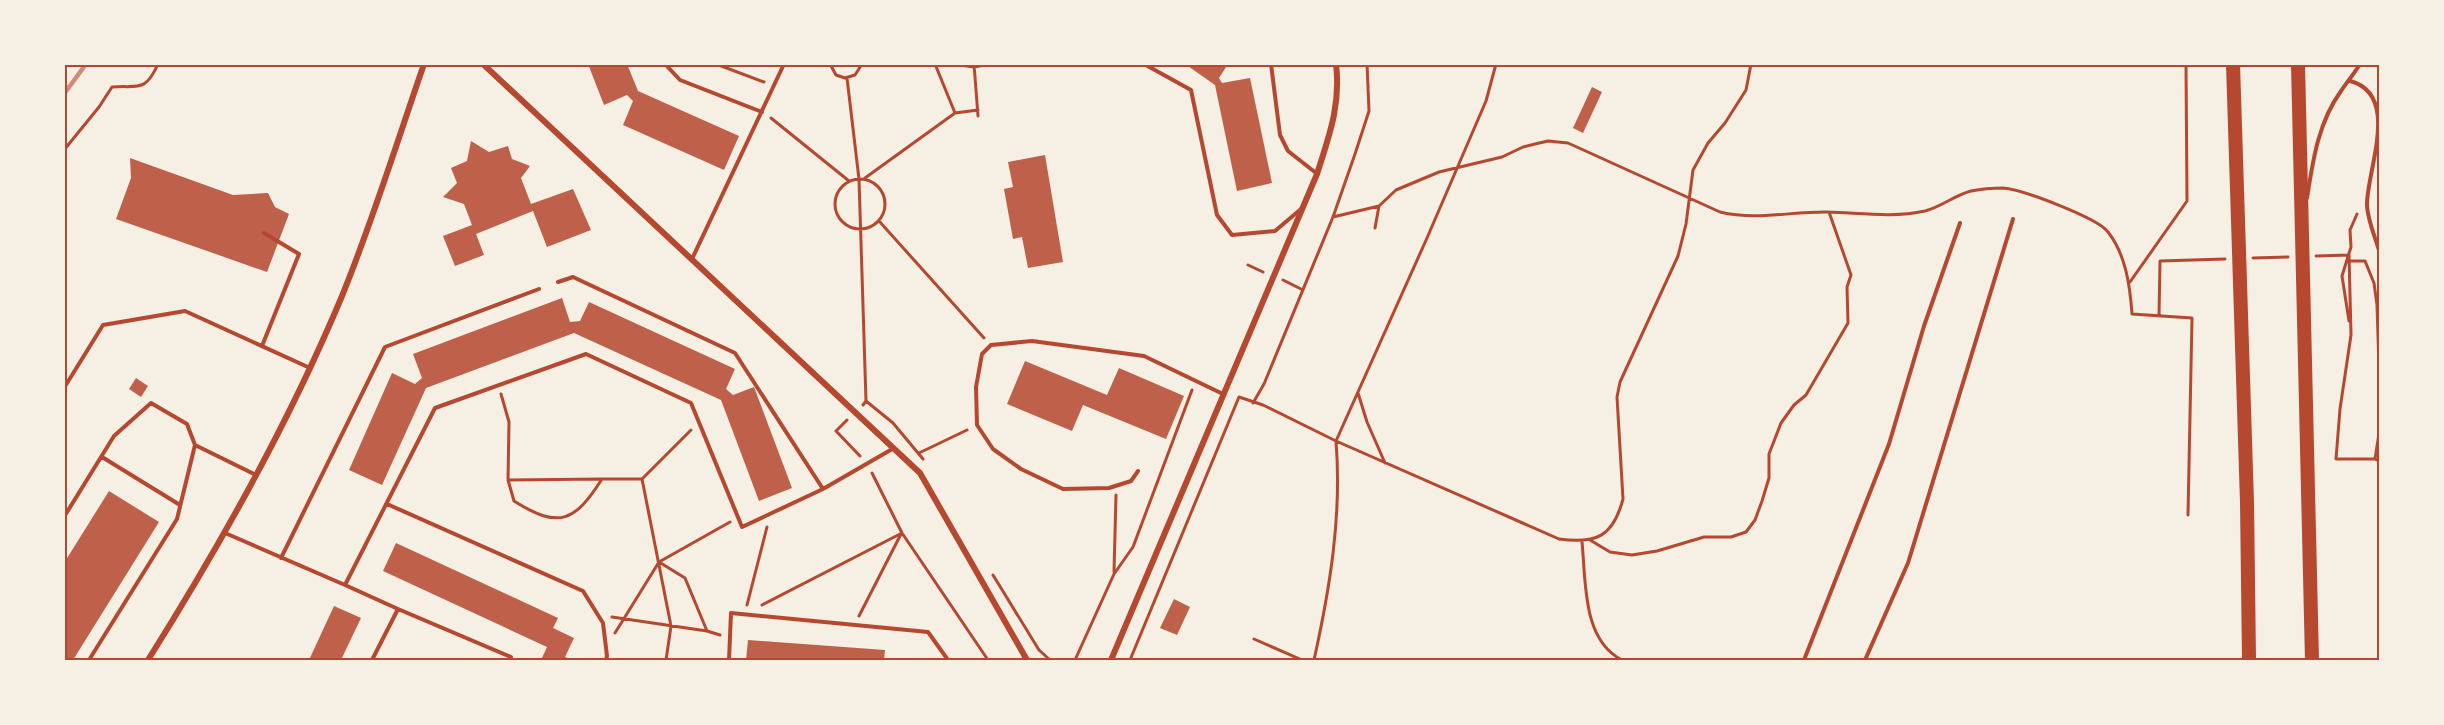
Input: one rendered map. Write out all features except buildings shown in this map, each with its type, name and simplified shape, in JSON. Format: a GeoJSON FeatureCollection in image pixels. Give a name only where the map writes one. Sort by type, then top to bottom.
{"type":"FeatureCollection","features":[{"type":"Feature","properties":{"kind":"highway"},"geometry":{"type":"LineString","coordinates":[[2233,64],[2247,502],[2249,660]]}},
{"type":"Feature","properties":{"kind":"highway"},"geometry":{"type":"LineString","coordinates":[[2298,64],[2312,660]]}},
{"type":"Feature","properties":{"kind":"street"},"geometry":{"type":"LineString","coordinates":[[148,660],[224,533],[310,368],[342,296],[381,195],[424,64]]}},
{"type":"Feature","properties":{"kind":"street"},"geometry":{"type":"LineString","coordinates":[[483,64],[920,472],[1027,660]]}},
{"type":"Feature","properties":{"kind":"street"},"geometry":{"type":"LineString","coordinates":[[1111,660],[1317,174],[1336,112],[1338,82],[1336,64]]}},
{"type":"Feature","properties":{"kind":"lane"},"geometry":{"type":"LineString","coordinates":[[665,64],[680,80],[762,112]]}},
{"type":"Feature","properties":{"kind":"lane"},"geometry":{"type":"LineString","coordinates":[[692,259],[784,64]]}},
{"type":"Feature","properties":{"kind":"lane"},"geometry":{"type":"LineString","coordinates":[[1144,64],[1191,90],[1217,215],[1232,235],[1275,231],[1304,207]]}},
{"type":"Feature","properties":{"kind":"lane"},"geometry":{"type":"LineString","coordinates":[[1271,64],[1280,135],[1288,151],[1317,174]]}},
{"type":"Feature","properties":{"kind":"lane"},"geometry":{"type":"LineString","coordinates":[[2302,231],[2315,149],[2321,130],[2341,89],[2350,81],[2360,64]]}},
{"type":"Feature","properties":{"kind":"lane"},"geometry":{"type":"LineString","coordinates":[[2350,81],[2369,93],[2374,102],[2378,121],[2367,204],[2379,254]]}},
{"type":"Feature","properties":{"kind":"lane"},"geometry":{"type":"LineString","coordinates":[[1866,660],[1908,563],[2013,219]]}},
{"type":"Feature","properties":{"kind":"lane"},"geometry":{"type":"LineString","coordinates":[[1804,660],[1889,444],[1924,326],[1960,223]]}},
{"type":"Feature","properties":{"kind":"lane"},"geometry":{"type":"LineString","coordinates":[[262,346],[299,254],[264,233]]}},
{"type":"Feature","properties":{"kind":"lane"},"geometry":{"type":"LineString","coordinates":[[558,282],[573,277],[735,353],[823,489]]}},
{"type":"Feature","properties":{"kind":"lane"},"geometry":{"type":"LineString","coordinates":[[281,558],[385,347],[539,289]]}},
{"type":"Feature","properties":{"kind":"lane"},"geometry":{"type":"LineString","coordinates":[[64,388],[104,326],[185,311],[310,368]]}},
{"type":"Feature","properties":{"kind":"lane"},"geometry":{"type":"LineString","coordinates":[[1138,471],[1131,481],[1109,488],[1063,489],[1021,469],[993,449],[977,425],[976,387],[982,354],[991,345],[1032,341],[1144,356],[1223,394]]}},
{"type":"Feature","properties":{"kind":"lane"},"geometry":{"type":"LineString","coordinates":[[345,585],[435,408],[586,354],[691,404],[742,527],[823,489],[894,448]]}},
{"type":"Feature","properties":{"kind":"lane"},"geometry":{"type":"LineString","coordinates":[[64,517],[114,436],[151,403],[187,424],[195,445],[177,519],[89,660]]}},
{"type":"Feature","properties":{"kind":"lane"},"geometry":{"type":"LineString","coordinates":[[195,445],[256,475]]}},
{"type":"Feature","properties":{"kind":"lane"},"geometry":{"type":"LineString","coordinates":[[102,456],[180,505]]}},
{"type":"Feature","properties":{"kind":"lane"},"geometry":{"type":"LineString","coordinates":[[2379,483],[2379,651]]}},
{"type":"Feature","properties":{"kind":"lane"},"geometry":{"type":"LineString","coordinates":[[387,504],[583,591],[603,622],[606,660]]}},
{"type":"Feature","properties":{"kind":"lane"},"geometry":{"type":"LineString","coordinates":[[224,533],[511,657],[509,660]]}},
{"type":"Feature","properties":{"kind":"lane"},"geometry":{"type":"LineString","coordinates":[[372,660],[398,609]]}},
{"type":"Feature","properties":{"kind":"lane"},"geometry":{"type":"LineString","coordinates":[[729,660],[731,613],[928,632],[948,660]]}},
{"type":"Feature","properties":{"kind":"path"},"geometry":{"type":"LineString","coordinates":[[64,150],[112,87],[137,88],[152,78],[158,64]]}},
{"type":"Feature","properties":{"kind":"path"},"geometry":{"type":"LineString","coordinates":[[716,64],[774,85]]}},
{"type":"Feature","properties":{"kind":"path"},"geometry":{"type":"LineString","coordinates":[[830,64],[836,75],[847,78],[855,75],[862,64]]}},
{"type":"Feature","properties":{"kind":"path"},"geometry":{"type":"LineString","coordinates":[[935,64],[955,113]]}},
{"type":"Feature","properties":{"kind":"path"},"geometry":{"type":"LineString","coordinates":[[951,64],[974,66],[990,64]]}},
{"type":"Feature","properties":{"kind":"path"},"geometry":{"type":"LineString","coordinates":[[1252,403],[1264,384],[1333,217],[1369,111],[1367,64]]}},
{"type":"Feature","properties":{"kind":"path"},"geometry":{"type":"LineString","coordinates":[[1314,660],[1322,624],[1337,524],[1339,477],[1336,441],[1486,101],[1496,64]]}},
{"type":"Feature","properties":{"kind":"path"},"geometry":{"type":"LineString","coordinates":[[1130,660],[1239,398],[1263,405],[1336,441],[1559,539],[1582,542],[1608,530],[1619,515],[1623,499],[1617,397],[1620,382],[1678,255],[1686,224],[1693,170],[1708,143],[1725,123],[1746,90],[1751,64]]}},
{"type":"Feature","properties":{"kind":"path"},"geometry":{"type":"LineString","coordinates":[[2130,282],[2187,201],[2186,64]]}},
{"type":"Feature","properties":{"kind":"path"},"geometry":{"type":"LineString","coordinates":[[974,66],[978,116]]}},
{"type":"Feature","properties":{"kind":"path"},"geometry":{"type":"LineString","coordinates":[[847,78],[859,179],[862,229],[866,401]]}},
{"type":"Feature","properties":{"kind":"path"},"geometry":{"type":"LineString","coordinates":[[864,180],[955,113],[978,110]]}},
{"type":"Feature","properties":{"kind":"path"},"geometry":{"type":"LineString","coordinates":[[762,112],[849,181]]}},
{"type":"Feature","properties":{"kind":"path"},"geometry":{"type":"LineString","coordinates":[[1333,217],[1379,206],[1396,190],[1457,167],[1502,157],[1523,147],[1548,141],[1568,143],[1720,212],[1737,216],[1760,217],[1800,213]]}},
{"type":"Feature","properties":{"kind":"path"},"geometry":{"type":"LineString","coordinates":[[864,180],[877,185],[883,193],[886,202],[884,212],[879,221],[871,227],[852,228],[843,223],[837,215],[836,196],[841,187],[849,181],[864,180]]}},
{"type":"Feature","properties":{"kind":"path"},"geometry":{"type":"LineString","coordinates":[[2351,334],[2342,276],[2351,247],[2350,230],[2356,215],[2367,204]]}},
{"type":"Feature","properties":{"kind":"path"},"geometry":{"type":"LineString","coordinates":[[1375,228],[1379,206]]}},
{"type":"Feature","properties":{"kind":"path"},"geometry":{"type":"LineString","coordinates":[[1590,540],[1610,552],[1632,555],[1657,551],[1704,537],[1731,537],[1746,532],[1755,520],[1769,478],[1769,454],[1781,423],[1794,405],[1806,395],[1848,323],[1846,287],[1851,275],[1829,212]]}},
{"type":"Feature","properties":{"kind":"path"},"geometry":{"type":"LineString","coordinates":[[879,221],[991,345]]}},
{"type":"Feature","properties":{"kind":"path"},"geometry":{"type":"LineString","coordinates":[[2315,256],[2349,255],[2351,334],[2336,459],[2375,459],[2379,461]]}},
{"type":"Feature","properties":{"kind":"path"},"geometry":{"type":"LineString","coordinates":[[2246,258],[2292,257]]}},
{"type":"Feature","properties":{"kind":"path"},"geometry":{"type":"LineString","coordinates":[[2188,515],[2192,318],[2158,316],[2160,261],[2234,259]]}},
{"type":"Feature","properties":{"kind":"path"},"geometry":{"type":"LineString","coordinates":[[2347,261],[2365,261],[2374,283],[2377,305],[2379,398]]}},
{"type":"Feature","properties":{"kind":"path"},"geometry":{"type":"LineString","coordinates":[[1083,660],[1076,659],[1114,574],[1132,547],[1196,380]]}},
{"type":"Feature","properties":{"kind":"path"},"geometry":{"type":"LineString","coordinates":[[499,386],[509,422],[508,480],[514,501],[527,509],[558,519],[574,515],[587,502],[602,479]]}},
{"type":"Feature","properties":{"kind":"path"},"geometry":{"type":"LineString","coordinates":[[1358,393],[1367,422],[1385,463]]}},
{"type":"Feature","properties":{"kind":"path"},"geometry":{"type":"LineString","coordinates":[[855,412],[836,431],[867,463],[902,533],[988,660]]}},
{"type":"Feature","properties":{"kind":"path"},"geometry":{"type":"LineString","coordinates":[[508,480],[642,479],[698,422]]}},
{"type":"Feature","properties":{"kind":"path"},"geometry":{"type":"LineString","coordinates":[[920,453],[977,425]]}},
{"type":"Feature","properties":{"kind":"path"},"geometry":{"type":"LineString","coordinates":[[2375,459],[2379,427]]}},
{"type":"Feature","properties":{"kind":"path"},"geometry":{"type":"LineString","coordinates":[[642,479],[671,626],[666,660]]}},
{"type":"Feature","properties":{"kind":"path"},"geometry":{"type":"LineString","coordinates":[[1114,574],[1116,485]]}},
{"type":"Feature","properties":{"kind":"path"},"geometry":{"type":"LineString","coordinates":[[744,614],[770,514]]}},
{"type":"Feature","properties":{"kind":"path"},"geometry":{"type":"LineString","coordinates":[[606,647],[659,562],[738,518]]}},
{"type":"Feature","properties":{"kind":"path"},"geometry":{"type":"LineString","coordinates":[[744,614],[902,533]]}},
{"type":"Feature","properties":{"kind":"path"},"geometry":{"type":"LineString","coordinates":[[854,625],[902,533]]}},
{"type":"Feature","properties":{"kind":"path"},"geometry":{"type":"LineString","coordinates":[[1582,542],[1590,619],[1603,645],[1614,656],[1622,660]]}},
{"type":"Feature","properties":{"kind":"path"},"geometry":{"type":"LineString","coordinates":[[659,562],[685,578],[707,631]]}},
{"type":"Feature","properties":{"kind":"path"},"geometry":{"type":"LineString","coordinates":[[598,615],[707,631],[730,637]]}},
{"type":"Feature","properties":{"kind":"path"},"geometry":{"type":"LineString","coordinates":[[1254,639],[1302,660]]}},
{"type":"Feature","properties":{"kind":"railway"},"geometry":{"type":"LineString","coordinates":[[64,94],[86,64]]}}]}
